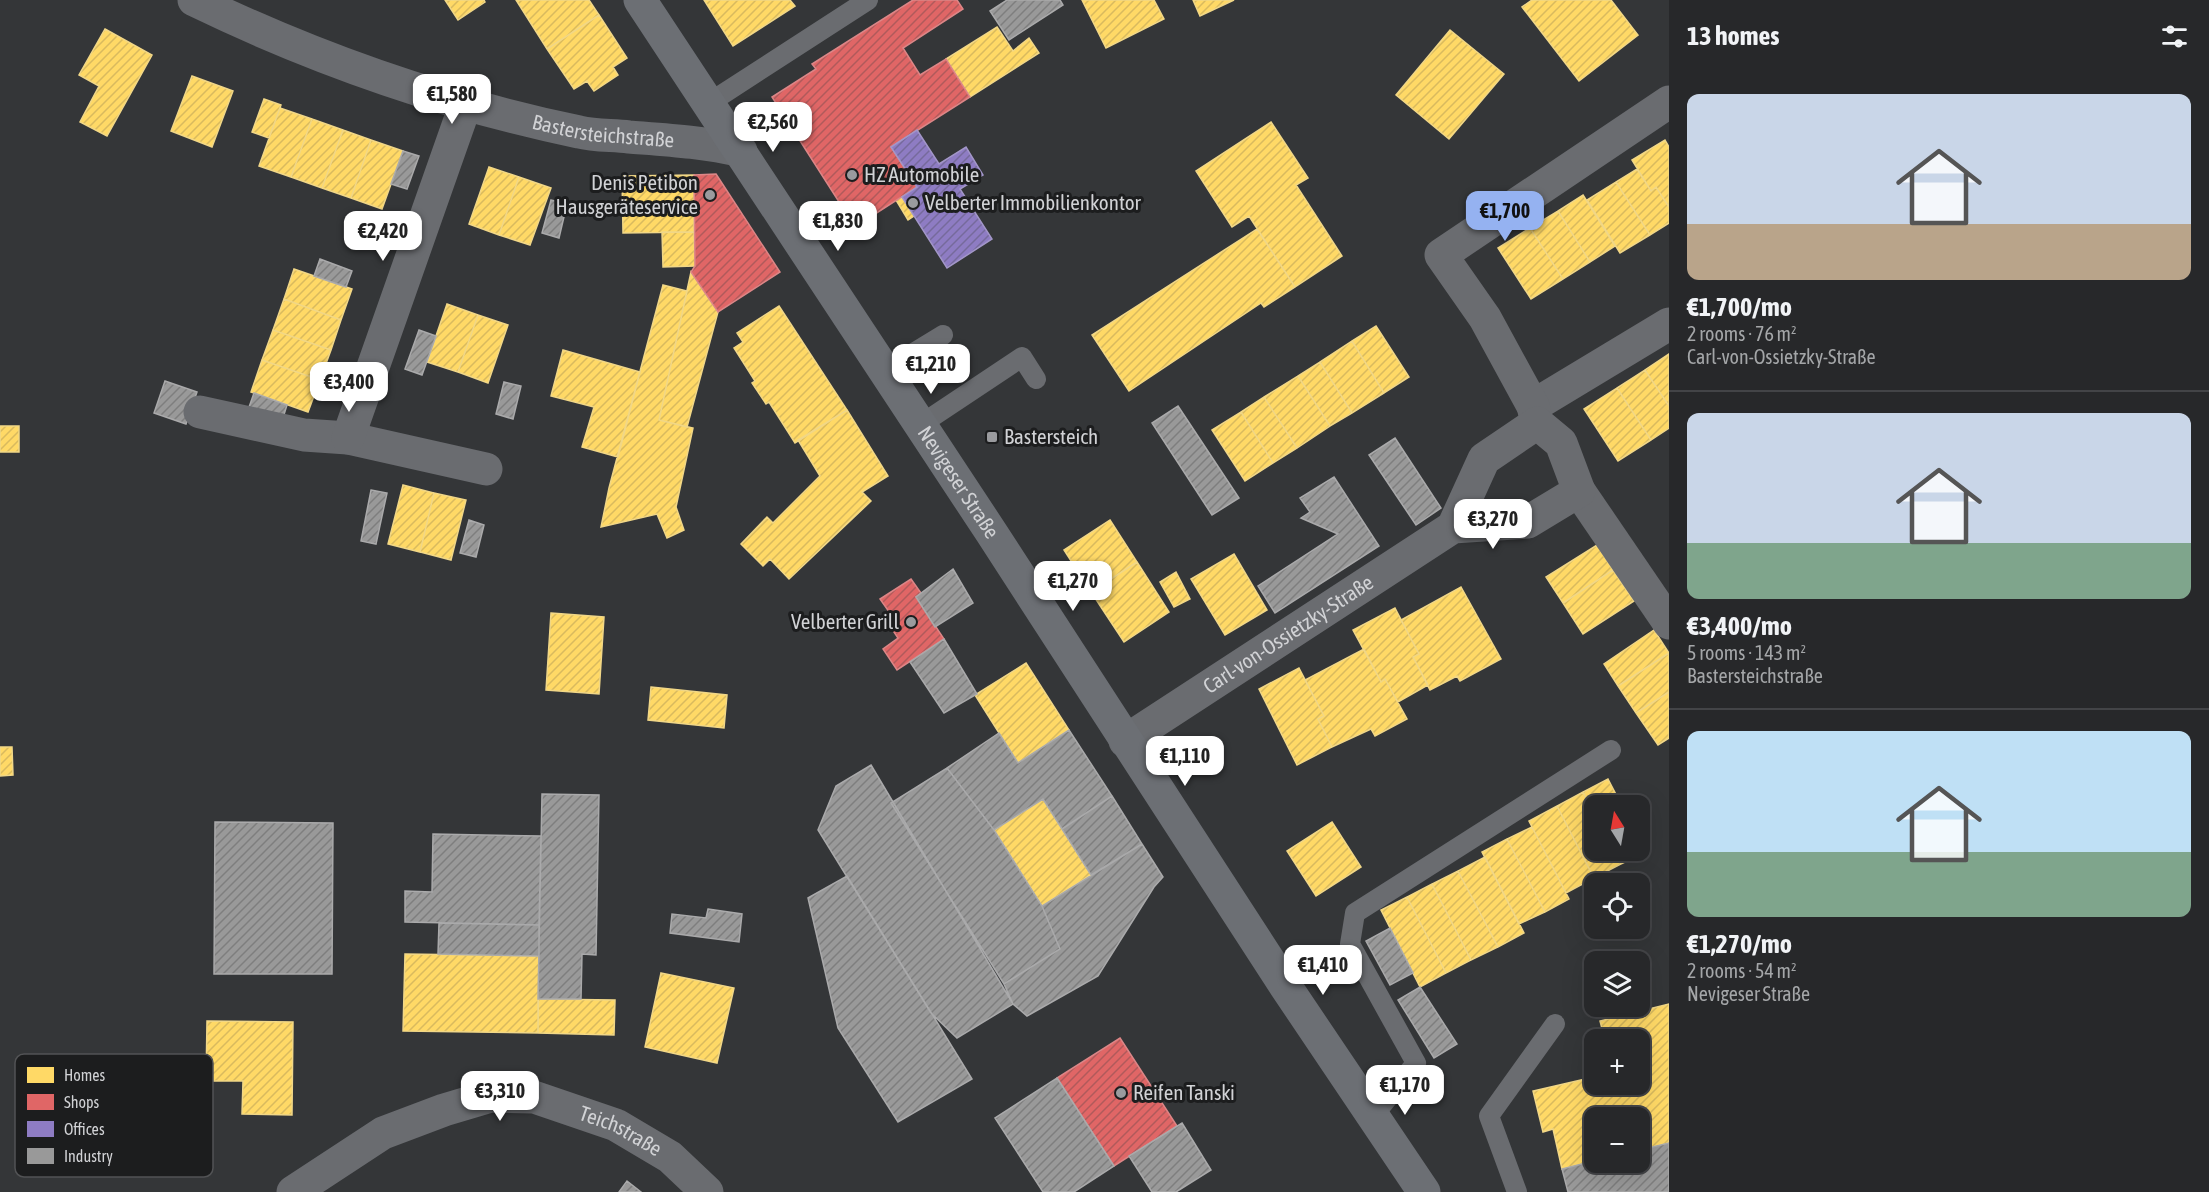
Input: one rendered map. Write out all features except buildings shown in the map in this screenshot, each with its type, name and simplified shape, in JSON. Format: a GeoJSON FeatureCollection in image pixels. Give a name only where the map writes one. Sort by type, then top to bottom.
{"type":"FeatureCollection","features":[{"type":"Feature","properties":{"kind":"main road","name":"Nevigeser Straße"},"geometry":{"type":"LineString","coordinates":[[640,0],[741,151],[1286,987],[1374,1115],[1417,1189]]}},
{"type":"Feature","properties":{"kind":"street","name":"Bastersteichstraße"},"geometry":{"type":"LineString","coordinates":[[194,0],[257,30],[365,74],[466,103],[581,133],[701,143],[741,151]]}},
{"type":"Feature","properties":{"kind":"street"},"geometry":{"type":"LineString","coordinates":[[1669,102],[1441,255],[1485,318],[1535,415],[1561,443],[1579,491],[1669,623]]}},
{"type":"Feature","properties":{"kind":"street"},"geometry":{"type":"LineString","coordinates":[[348,438],[466,103]]}},
{"type":"Feature","properties":{"kind":"street"},"geometry":{"type":"LineString","coordinates":[[1453,527],[1484,459],[1535,415],[1669,324]]}},
{"type":"Feature","properties":{"kind":"street"},"geometry":{"type":"LineString","coordinates":[[200,412],[304,435],[348,438],[486,469]]}},
{"type":"Feature","properties":{"kind":"street","name":"Carl-von-Ossietzky-Straße"},"geometry":{"type":"LineString","coordinates":[[1125,741],[1453,527],[1528,522],[1579,491]]}},
{"type":"Feature","properties":{"kind":"street","name":"Teichstraße"},"geometry":{"type":"LineString","coordinates":[[293,1192],[383,1133],[491,1096],[534,1098],[579,1110],[616,1125],[670,1157],[707,1192]]}},
{"type":"Feature","properties":{"kind":"lane"},"geometry":{"type":"LineString","coordinates":[[709,103],[868,0]]}},
{"type":"Feature","properties":{"kind":"lane"},"geometry":{"type":"LineString","coordinates":[[884,371],[943,335]]}},
{"type":"Feature","properties":{"kind":"lane"},"geometry":{"type":"LineString","coordinates":[[920,425],[1022,357],[1036,379]]}},
{"type":"Feature","properties":{"kind":"lane"},"geometry":{"type":"LineString","coordinates":[[1374,1115],[1416,1063],[1350,944],[1355,913],[1611,750]]}},
{"type":"Feature","properties":{"kind":"lane"},"geometry":{"type":"LineString","coordinates":[[1517,1192],[1489,1116],[1555,1023]]}},
{"type":"Feature","properties":{"kind":"place","name":"HZ Automobile"},"geometry":{"type":"Point","coordinates":[852,175]}},
{"type":"Feature","properties":{"kind":"place","name":"Denis Petibon Hausgeräteservice"},"geometry":{"type":"Point","coordinates":[710,195]}},
{"type":"Feature","properties":{"kind":"place","name":"Velberter Immobilienkontor"},"geometry":{"type":"Point","coordinates":[913,203]}},
{"type":"Feature","properties":{"kind":"place","name":"Bastersteich"},"geometry":{"type":"Point","coordinates":[992,437]}},
{"type":"Feature","properties":{"kind":"place","name":"Velberter Grill"},"geometry":{"type":"Point","coordinates":[911,622]}},
{"type":"Feature","properties":{"kind":"place","name":"Reifen Tanski"},"geometry":{"type":"Point","coordinates":[1121,1093]}}]}
